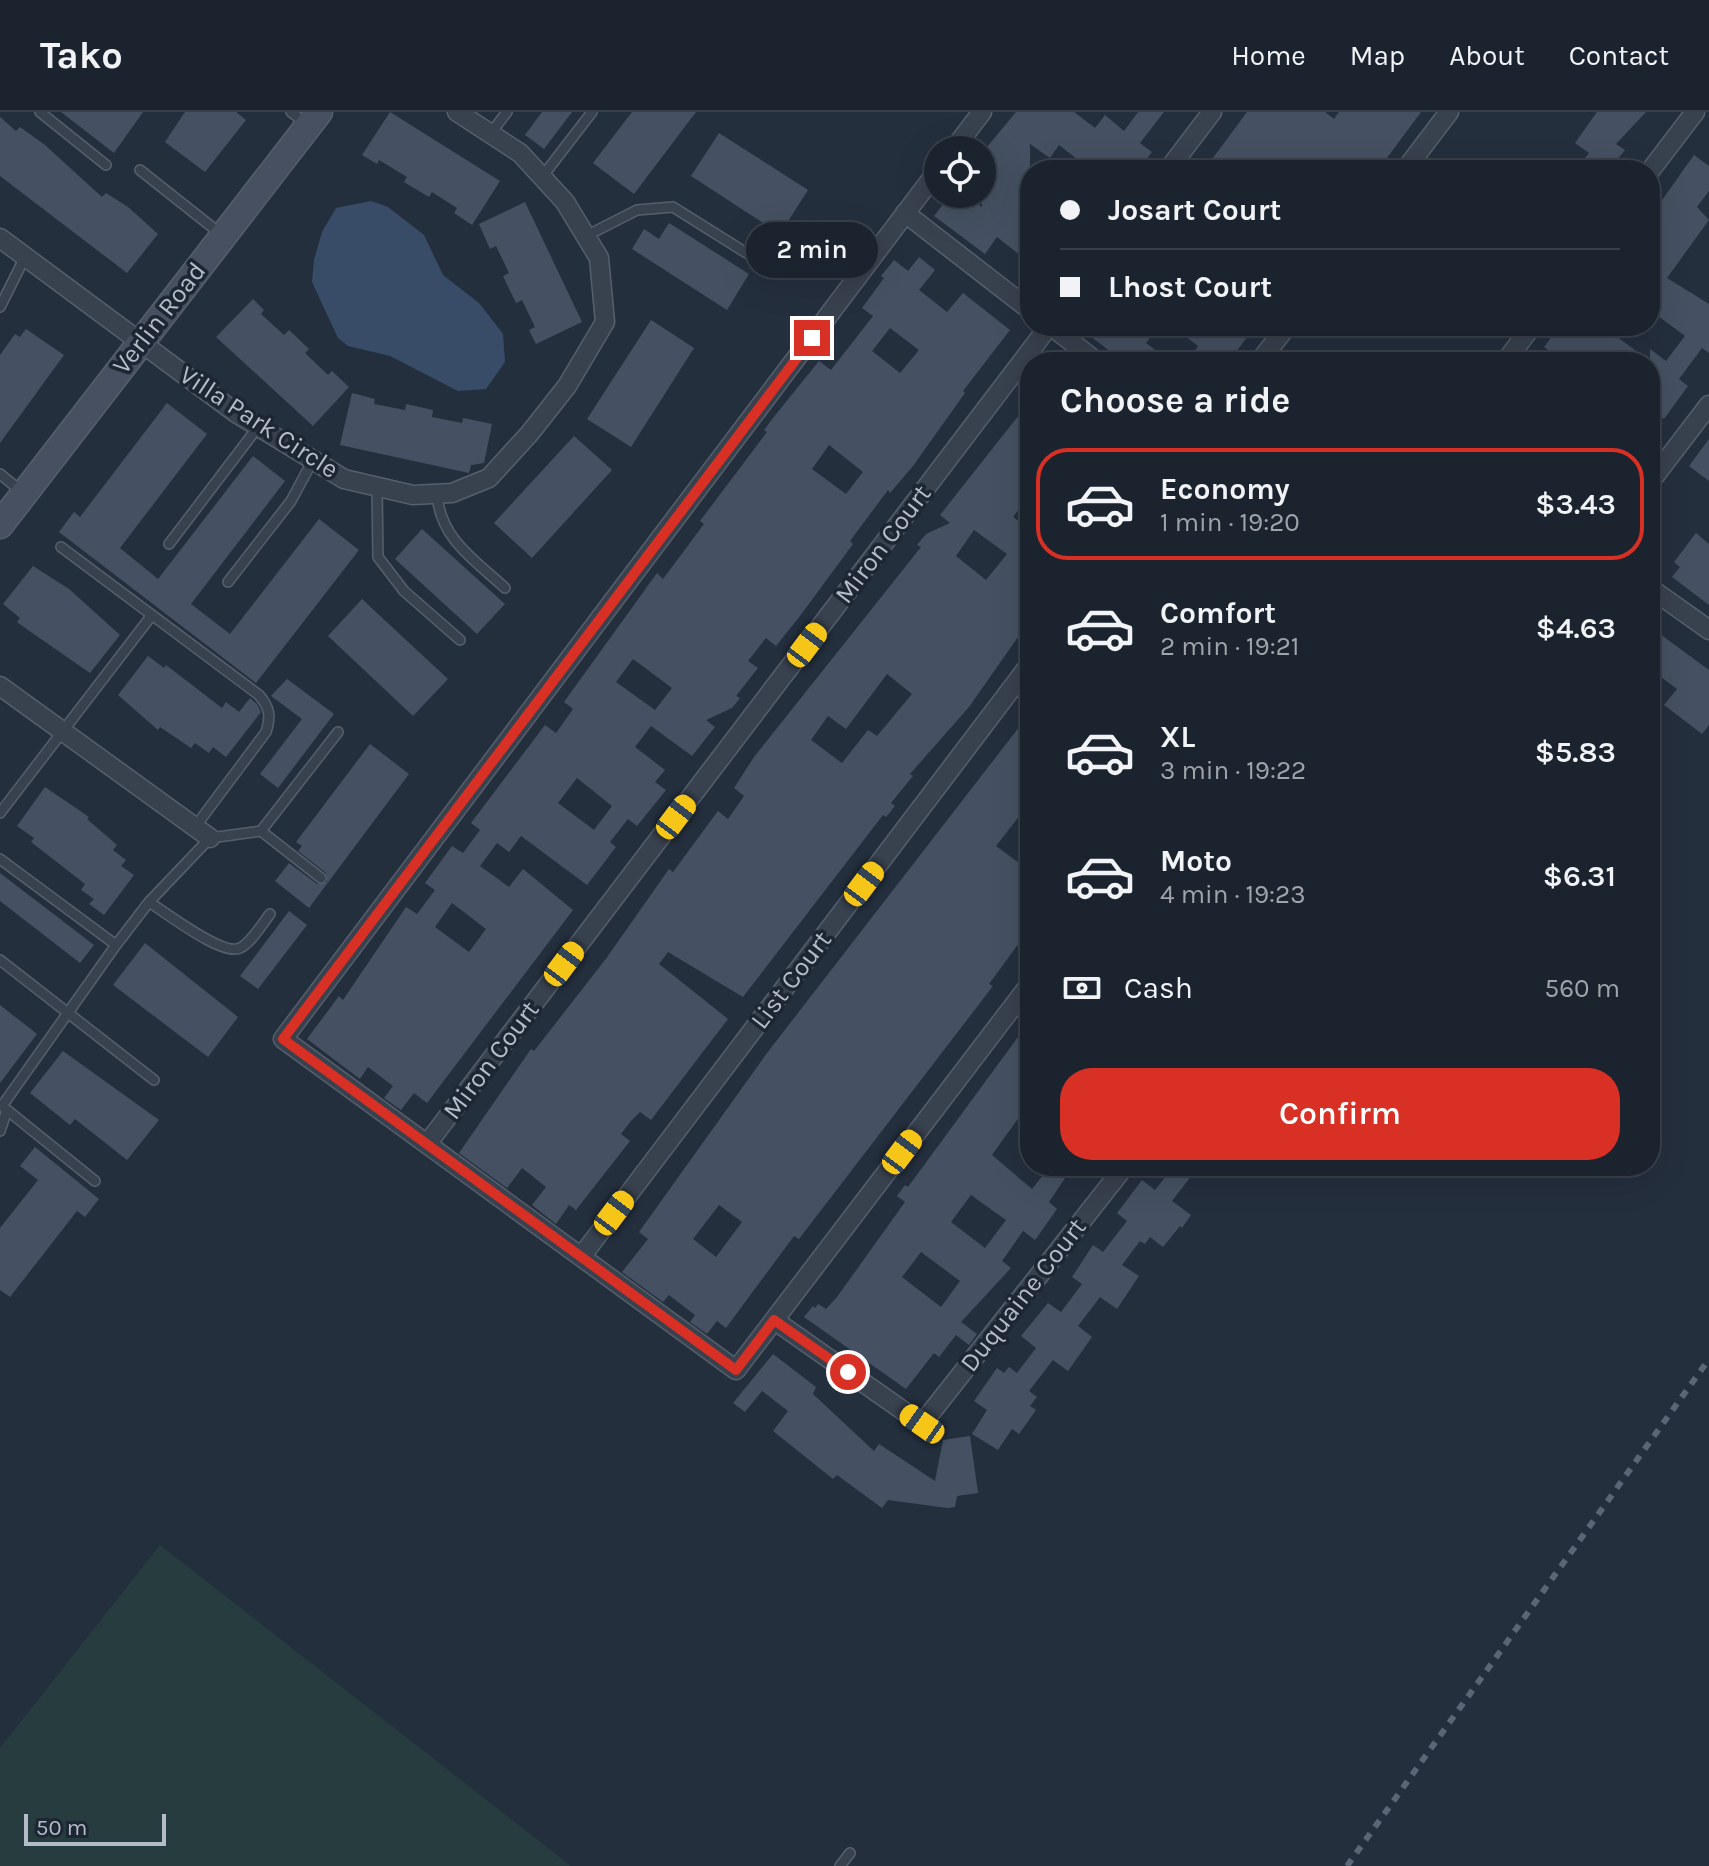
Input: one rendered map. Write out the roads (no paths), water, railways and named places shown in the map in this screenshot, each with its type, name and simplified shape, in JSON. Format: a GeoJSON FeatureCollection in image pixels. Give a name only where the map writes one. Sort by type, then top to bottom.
{"type":"FeatureCollection","features":[{"type":"Feature","properties":{"kind":"street","name":"Villa Park Circle"},"geometry":{"type":"LineString","coordinates":[[0,238],[139,343],[258,427],[344,479],[413,495],[452,493],[489,478],[567,386],[605,322],[599,258],[565,202],[520,153],[457,112]]}},
{"type":"Feature","properties":{"kind":"street"},"geometry":{"type":"LineString","coordinates":[[964,136],[982,112]]}},
{"type":"Feature","properties":{"kind":"street"},"geometry":{"type":"LineString","coordinates":[[1176,160],[1212,112]]}},
{"type":"Feature","properties":{"kind":"street"},"geometry":{"type":"LineString","coordinates":[[1413,160],[1449,112]]}},
{"type":"Feature","properties":{"kind":"street"},"geometry":{"type":"LineString","coordinates":[[1658,160],[1695,112]]}},
{"type":"Feature","properties":{"kind":"street","name":"Verlin Road"},"geometry":{"type":"LineString","coordinates":[[0,525],[223,236],[306,116]]}},
{"type":"Feature","properties":{"kind":"street"},"geometry":{"type":"LineString","coordinates":[[924,188],[283,1039],[736,1370],[1020,997]]}},
{"type":"Feature","properties":{"kind":"street"},"geometry":{"type":"LineString","coordinates":[[905,213],[1020,302]]}},
{"type":"Feature","properties":{"kind":"street","name":"Miron Court"},"geometry":{"type":"LineString","coordinates":[[1030,352],[1042,336]]}},
{"type":"Feature","properties":{"kind":"street"},"geometry":{"type":"LineString","coordinates":[[1063,336],[1084,352]]}},
{"type":"Feature","properties":{"kind":"street"},"geometry":{"type":"LineString","coordinates":[[1267,352],[1279,336]]}},
{"type":"Feature","properties":{"kind":"street","name":"Miron Court"},"geometry":{"type":"LineString","coordinates":[[427,1144],[1020,365]]}},
{"type":"Feature","properties":{"kind":"street"},"geometry":{"type":"LineString","coordinates":[[1660,469],[1709,405]]}},
{"type":"Feature","properties":{"kind":"street"},"geometry":{"type":"LineString","coordinates":[[1660,595],[1709,630]]}},
{"type":"Feature","properties":{"kind":"street","name":"List Court"},"geometry":{"type":"LineString","coordinates":[[581,1257],[1020,677]]}},
{"type":"Feature","properties":{"kind":"street"},"geometry":{"type":"LineString","coordinates":[[0,686],[202,832]]}},
{"type":"Feature","properties":{"kind":"street","name":"Duquaine Court"},"geometry":{"type":"LineString","coordinates":[[774,1320],[922,1424],[1117,1176]]}},
{"type":"Feature","properties":{"kind":"lane"},"geometry":{"type":"LineString","coordinates":[[40,112],[106,165]]}},
{"type":"Feature","properties":{"kind":"lane"},"geometry":{"type":"LineString","coordinates":[[490,134],[507,112]]}},
{"type":"Feature","properties":{"kind":"lane"},"geometry":{"type":"LineString","coordinates":[[542,177],[592,112]]}},
{"type":"Feature","properties":{"kind":"lane"},"geometry":{"type":"LineString","coordinates":[[140,170],[223,236]]}},
{"type":"Feature","properties":{"kind":"lane"},"geometry":{"type":"LineString","coordinates":[[586,236],[637,210],[673,207],[756,259]]}},
{"type":"Feature","properties":{"kind":"lane"},"geometry":{"type":"LineString","coordinates":[[0,307],[25,257]]}},
{"type":"Feature","properties":{"kind":"lane"},"geometry":{"type":"LineString","coordinates":[[169,544],[258,427]]}},
{"type":"Feature","properties":{"kind":"lane"},"geometry":{"type":"LineString","coordinates":[[228,582],[291,501],[313,460]]}},
{"type":"Feature","properties":{"kind":"lane"},"geometry":{"type":"LineString","coordinates":[[0,474],[24,493]]}},
{"type":"Feature","properties":{"kind":"lane"},"geometry":{"type":"LineString","coordinates":[[377,487],[378,557],[404,591],[460,640]]}},
{"type":"Feature","properties":{"kind":"lane"},"geometry":{"type":"LineString","coordinates":[[437,494],[444,528],[454,542],[505,588]]}},
{"type":"Feature","properties":{"kind":"lane"},"geometry":{"type":"LineString","coordinates":[[0,1131],[3,1107],[116,945],[202,832],[266,732],[270,718],[268,705],[259,695],[61,547]]}},
{"type":"Feature","properties":{"kind":"lane"},"geometry":{"type":"LineString","coordinates":[[0,813],[152,615]]}},
{"type":"Feature","properties":{"kind":"lane"},"geometry":{"type":"LineString","coordinates":[[261,831],[338,732]]}},
{"type":"Feature","properties":{"kind":"lane"},"geometry":{"type":"LineString","coordinates":[[202,832],[261,831],[321,878]]}},
{"type":"Feature","properties":{"kind":"lane"},"geometry":{"type":"LineString","coordinates":[[0,859],[116,945]]}},
{"type":"Feature","properties":{"kind":"lane"},"geometry":{"type":"LineString","coordinates":[[149,902],[214,944],[233,949],[241,948],[270,914]]}},
{"type":"Feature","properties":{"kind":"lane"},"geometry":{"type":"LineString","coordinates":[[0,960],[154,1080]]}},
{"type":"Feature","properties":{"kind":"lane"},"geometry":{"type":"LineString","coordinates":[[3,1107],[95,1181]]}},
{"type":"Feature","properties":{"kind":"lane"},"geometry":{"type":"LineString","coordinates":[[840,1866],[850,1853]]}},
{"type":"Feature","properties":{"kind":"water"},"geometry":{"type":"Polygon","coordinates":[[[371,201],[388,207],[424,235],[443,275],[479,303],[503,334],[505,362],[486,389],[458,391],[390,356],[348,346],[338,338],[312,282],[314,260],[322,232],[336,208],[371,201]]]}},
{"type":"Feature","properties":{"kind":"railway"},"geometry":{"type":"LineString","coordinates":[[1347,1866],[1709,1359]]}}]}
